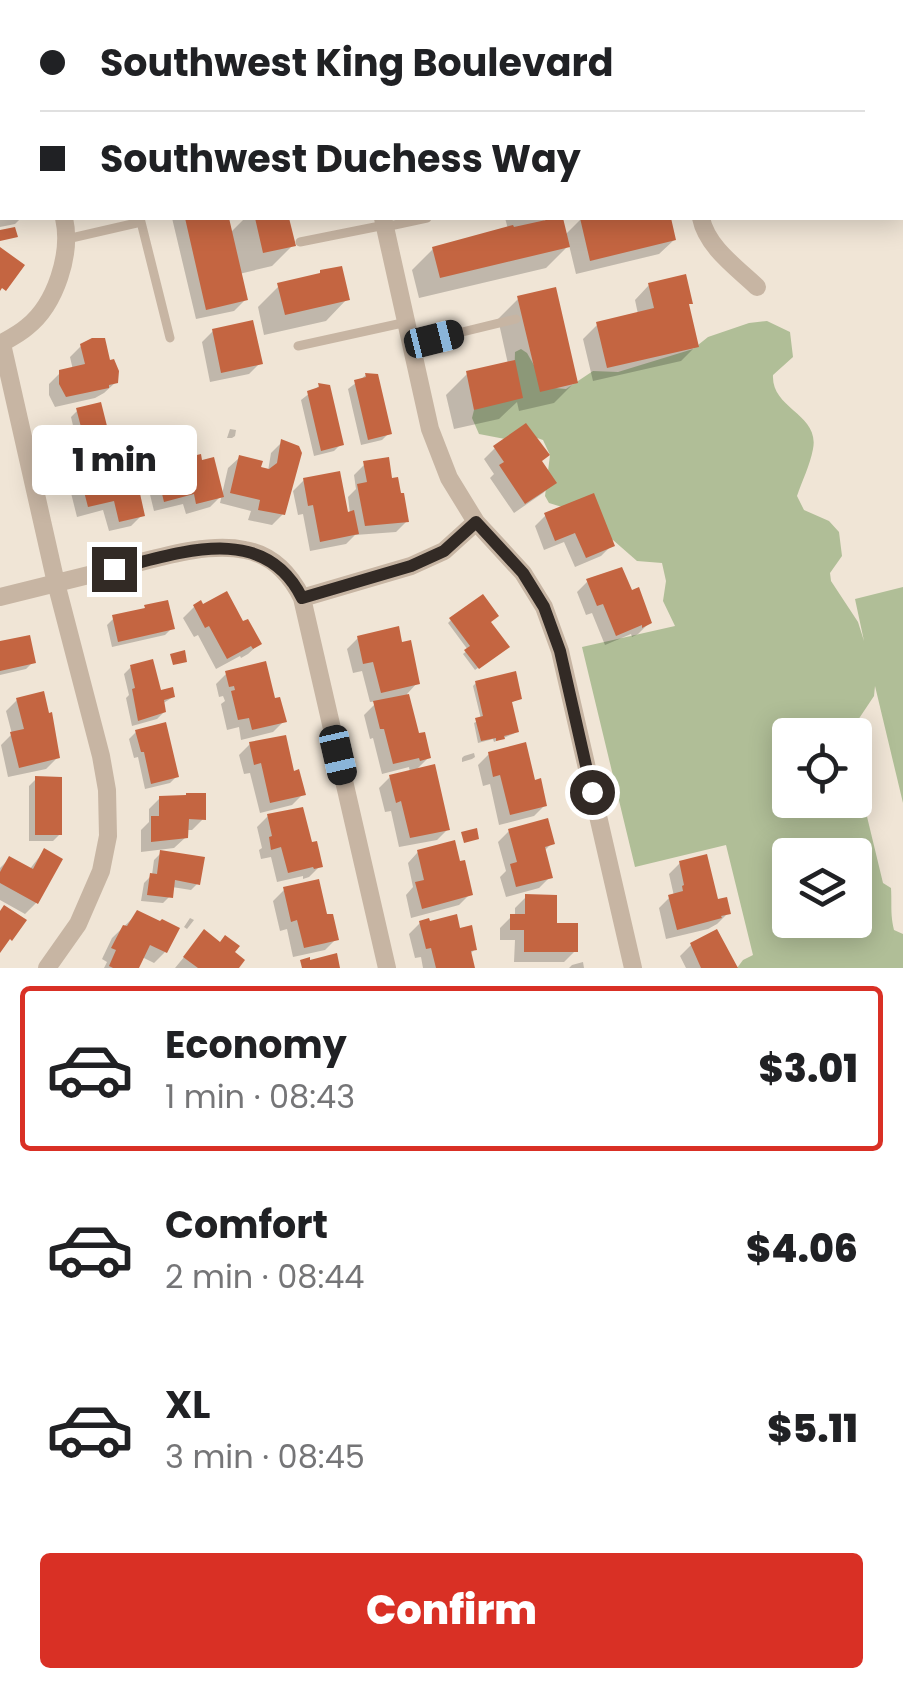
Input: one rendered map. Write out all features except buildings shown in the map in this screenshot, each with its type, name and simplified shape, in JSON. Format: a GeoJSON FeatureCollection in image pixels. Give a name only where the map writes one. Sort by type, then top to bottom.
{"type":"FeatureCollection","features":[{"type":"Feature","properties":{"kind":"street"},"geometry":{"type":"LineString","coordinates":[[49,967],[78,924],[101,871],[109,820],[101,756],[1,344],[30,325],[58,282],[66,254],[64,220]]}},
{"type":"Feature","properties":{"kind":"street"},"geometry":{"type":"LineString","coordinates":[[701,220],[713,245],[757,287]]}},
{"type":"Feature","properties":{"kind":"street"},"geometry":{"type":"LineString","coordinates":[[384,223],[430,429],[449,478],[476,522],[523,573],[544,607],[560,651],[633,968]]}},
{"type":"Feature","properties":{"kind":"street"},"geometry":{"type":"LineString","coordinates":[[302,598],[411,566],[444,551],[476,522]]}},
{"type":"Feature","properties":{"kind":"street"},"geometry":{"type":"LineString","coordinates":[[0,597],[180,553],[226,548],[266,557],[283,569],[302,598],[387,968]]}},
{"type":"Feature","properties":{"kind":"lane"},"geometry":{"type":"LineString","coordinates":[[67,239],[140,220],[170,338]]}},
{"type":"Feature","properties":{"kind":"lane"},"geometry":{"type":"LineString","coordinates":[[300,242],[410,220]]}},
{"type":"Feature","properties":{"kind":"lane"},"geometry":{"type":"LineString","coordinates":[[413,344],[516,319]]}},
{"type":"Feature","properties":{"kind":"lane"},"geometry":{"type":"LineString","coordinates":[[298,346],[408,322]]}},
{"type":"Feature","properties":{"kind":"green space"},"geometry":{"type":"Polygon","coordinates":[[[767,321],[790,332],[793,357],[773,375],[779,396],[803,419],[813,437],[812,455],[797,496],[804,510],[829,521],[839,532],[842,556],[830,573],[831,581],[858,622],[864,641],[855,599],[903,587],[903,803],[875,686],[874,696],[859,718],[772,718],[772,818],[867,818],[883,883],[891,888],[894,930],[903,934],[903,968],[737,968],[753,955],[726,845],[635,867],[582,647],[675,626],[663,601],[666,581],[662,563],[637,561],[613,540],[585,530],[562,507],[549,503],[545,496],[550,455],[543,440],[523,433],[505,439],[479,434],[472,418],[474,410],[514,386],[515,352],[521,349],[543,381],[566,389],[593,371],[618,372],[693,349],[708,337],[767,321]]]}},
{"type":"Feature","properties":{"kind":"route"},"geometry":{"type":"LineString","coordinates":[[114,569],[180,553],[246,550],[283,569],[302,598],[411,566],[444,551],[476,522],[523,573],[544,607],[560,651],[592,792]]}}]}
